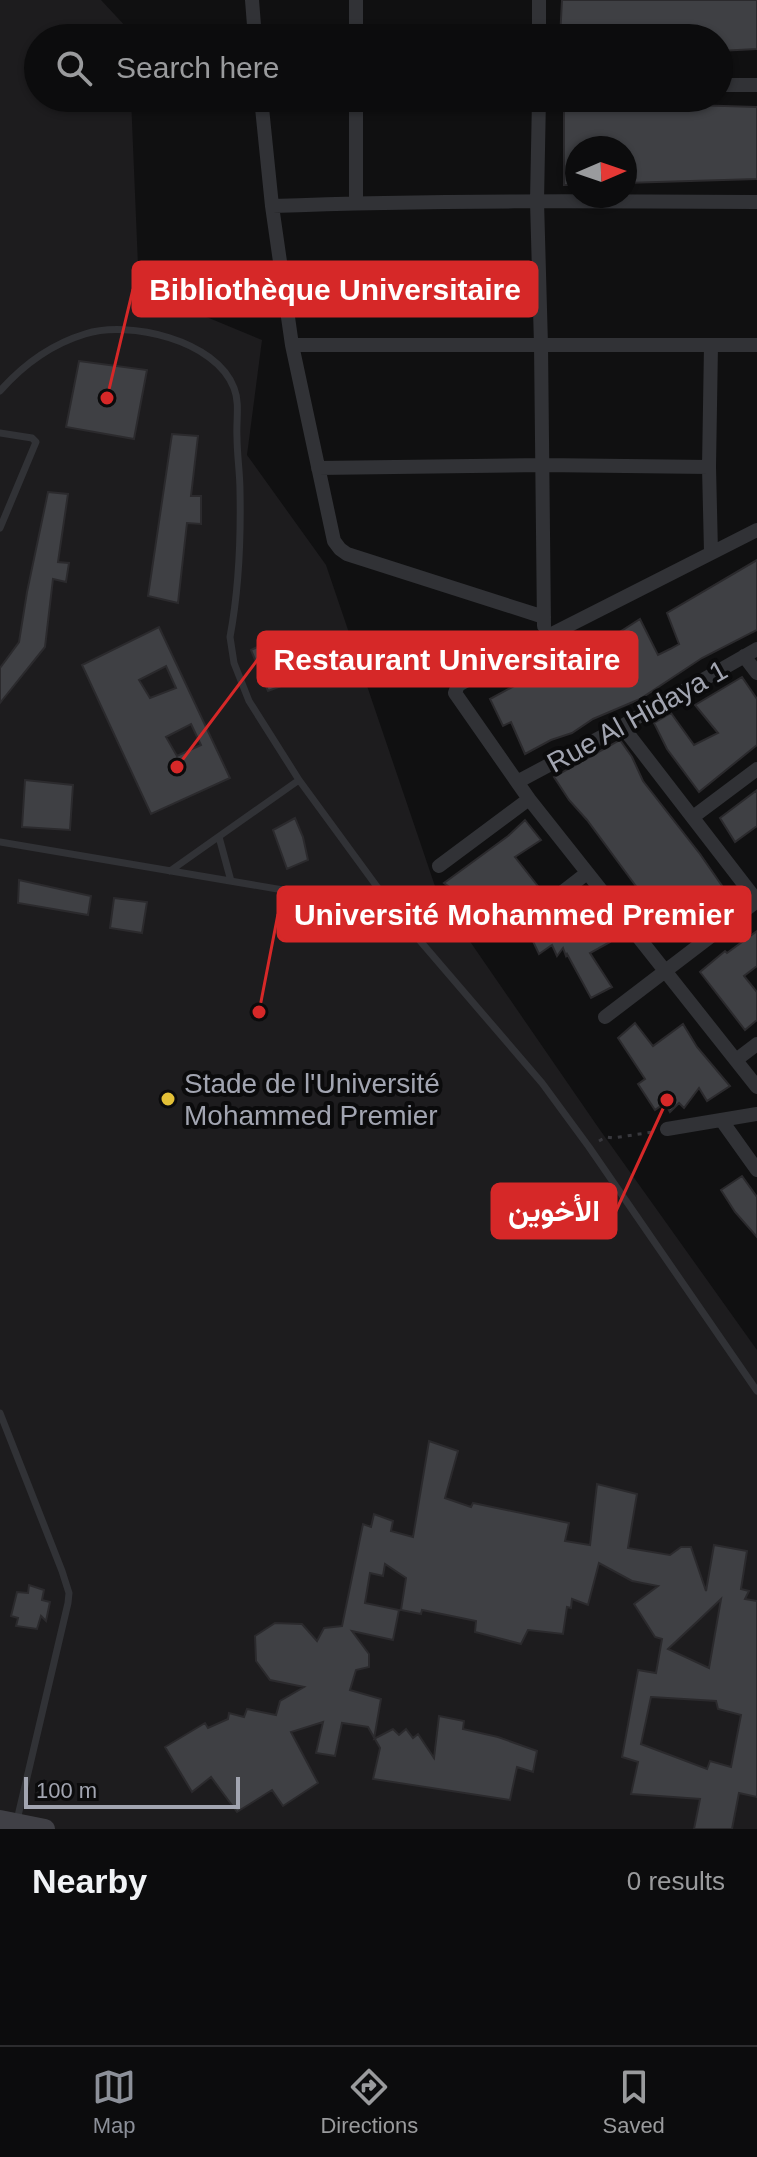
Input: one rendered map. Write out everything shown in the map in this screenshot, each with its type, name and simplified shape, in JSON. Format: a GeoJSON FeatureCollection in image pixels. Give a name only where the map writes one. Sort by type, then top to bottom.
{"type":"FeatureCollection","features":[{"type":"Feature","properties":{"kind":"street"},"geometry":{"type":"LineString","coordinates":[[252,0],[254,24]]}},
{"type":"Feature","properties":{"kind":"street"},"geometry":{"type":"LineString","coordinates":[[356,0],[356,24]]}},
{"type":"Feature","properties":{"kind":"street"},"geometry":{"type":"LineString","coordinates":[[539,0],[539,24]]}},
{"type":"Feature","properties":{"kind":"street"},"geometry":{"type":"LineString","coordinates":[[733,85],[757,85]]}},
{"type":"Feature","properties":{"kind":"street"},"geometry":{"type":"LineString","coordinates":[[262,112],[292,345],[332,535],[343,552],[544,617]]}},
{"type":"Feature","properties":{"kind":"street"},"geometry":{"type":"LineString","coordinates":[[356,112],[356,203]]}},
{"type":"Feature","properties":{"kind":"street"},"geometry":{"type":"LineString","coordinates":[[539,112],[537,201],[544,638]]}},
{"type":"Feature","properties":{"kind":"street"},"geometry":{"type":"LineString","coordinates":[[272,206],[537,201],[757,202]]}},
{"type":"Feature","properties":{"kind":"street"},"geometry":{"type":"LineString","coordinates":[[292,345],[757,345]]}},
{"type":"Feature","properties":{"kind":"street"},"geometry":{"type":"LineString","coordinates":[[711,345],[711,552]]}},
{"type":"Feature","properties":{"kind":"street"},"geometry":{"type":"LineString","coordinates":[[318,468],[542,465],[709,467]]}},
{"type":"Feature","properties":{"kind":"street"},"geometry":{"type":"LineString","coordinates":[[757,530],[544,638],[455,689],[455,695],[529,799],[757,1087]]}},
{"type":"Feature","properties":{"kind":"street"},"geometry":{"type":"LineString","coordinates":[[751,653],[757,673]]}},
{"type":"Feature","properties":{"kind":"street","name":"Rue Al Hidaya 1"},"geometry":{"type":"LineString","coordinates":[[517,782],[751,653]]}},
{"type":"Feature","properties":{"kind":"street"},"geometry":{"type":"LineString","coordinates":[[605,1017],[757,901],[622,726]]}},
{"type":"Feature","properties":{"kind":"street"},"geometry":{"type":"LineString","coordinates":[[693,817],[757,769]]}},
{"type":"Feature","properties":{"kind":"street"},"geometry":{"type":"LineString","coordinates":[[439,866],[529,799]]}},
{"type":"Feature","properties":{"kind":"street"},"geometry":{"type":"LineString","coordinates":[[520,925],[587,873]]}},
{"type":"Feature","properties":{"kind":"street"},"geometry":{"type":"LineString","coordinates":[[736,1060],[757,1044]]}},
{"type":"Feature","properties":{"kind":"street"},"geometry":{"type":"LineString","coordinates":[[667,1129],[757,1114]]}},
{"type":"Feature","properties":{"kind":"street"},"geometry":{"type":"LineString","coordinates":[[722,1121],[757,1170]]}},
{"type":"Feature","properties":{"kind":"lane"},"geometry":{"type":"LineString","coordinates":[[0,391],[25,365],[48,351],[83,334],[112,329],[177,339],[206,354],[229,378],[236,395],[240,491],[240,559],[230,637],[238,676],[249,701],[299,780],[397,914],[542,1083],[757,1391]]}},
{"type":"Feature","properties":{"kind":"lane"},"geometry":{"type":"LineString","coordinates":[[0,433],[32,438],[36,442],[0,528]]}},
{"type":"Feature","properties":{"kind":"lane"},"geometry":{"type":"LineString","coordinates":[[170,871],[299,780]]}},
{"type":"Feature","properties":{"kind":"lane"},"geometry":{"type":"LineString","coordinates":[[219,837],[231,881]]}},
{"type":"Feature","properties":{"kind":"lane"},"geometry":{"type":"LineString","coordinates":[[0,842],[289,891],[363,910],[397,914]]}},
{"type":"Feature","properties":{"kind":"lane"},"geometry":{"type":"LineString","coordinates":[[0,1413],[69,1593],[26,1826]]}},
{"type":"Feature","properties":{"kind":"path"},"geometry":{"type":"LineString","coordinates":[[594,1143],[606,1137],[667,1129]]}},
{"type":"Feature","properties":{"kind":"shaded area"},"geometry":{"type":"Polygon","coordinates":[[[0,0],[101,0],[123,24],[24,24],[24,112],[132,112],[139,289],[262,340],[247,455],[326,565],[438,895],[757,1350],[757,1829],[0,1829],[0,0]]]}},
{"type":"Feature","properties":{"kind":"building"},"geometry":{"type":"Polygon","coordinates":[[[562,0],[757,0],[757,49],[733,50],[733,24],[561,24],[562,0]]]}},
{"type":"Feature","properties":{"kind":"building"},"geometry":{"type":"Polygon","coordinates":[[[733,106],[757,107],[757,179],[637,183],[637,136],[565,136],[565,185],[564,112],[733,112],[733,106]]]}},
{"type":"Feature","properties":{"kind":"building"},"geometry":{"type":"Polygon","coordinates":[[[79,361],[147,370],[134,439],[66,427],[79,361]]]}},
{"type":"Feature","properties":{"kind":"building"},"geometry":{"type":"Polygon","coordinates":[[[172,434],[198,436],[191,496],[201,496],[201,524],[187,523],[178,603],[148,596],[172,434]]]}},
{"type":"Feature","properties":{"kind":"building"},"geometry":{"type":"Polygon","coordinates":[[[48,492],[68,494],[58,562],[69,563],[66,582],[53,579],[45,647],[0,703],[0,668],[19,642],[48,492]]]}},
{"type":"Feature","properties":{"kind":"building"},"geometry":{"type":"Polygon","coordinates":[[[757,560],[757,630],[702,658],[640,699],[525,754],[511,722],[503,726],[490,699],[640,619],[658,655],[670,649],[679,644],[667,613],[757,560]]]}},
{"type":"Feature","properties":{"kind":"building"},"geometry":{"type":"Polygon","coordinates":[[[159,627],[230,778],[151,814],[82,665],[159,627]],[[166,666],[139,680],[150,698],[176,688],[166,666]],[[191,724],[166,737],[177,756],[201,745],[191,724]]]}},
{"type":"Feature","properties":{"kind":"building"},"geometry":{"type":"Polygon","coordinates":[[[288,632],[293,644],[303,641],[313,666],[311,675],[268,691],[251,650],[288,632]]]}},
{"type":"Feature","properties":{"kind":"building"},"geometry":{"type":"Polygon","coordinates":[[[742,677],[757,699],[757,745],[699,792],[667,749],[654,723],[671,713],[694,745],[718,733],[695,705],[742,677]]]}},
{"type":"Feature","properties":{"kind":"building"},"geometry":{"type":"Polygon","coordinates":[[[620,740],[643,781],[727,893],[706,908],[695,891],[658,916],[554,777],[620,740]]]}},
{"type":"Feature","properties":{"kind":"building"},"geometry":{"type":"Polygon","coordinates":[[[25,780],[73,785],[70,830],[22,827],[25,780]]]}},
{"type":"Feature","properties":{"kind":"building"},"geometry":{"type":"Polygon","coordinates":[[[757,790],[757,826],[735,842],[720,818],[757,790]]]}},
{"type":"Feature","properties":{"kind":"building"},"geometry":{"type":"Polygon","coordinates":[[[295,818],[308,860],[287,869],[273,830],[295,818]]]}},
{"type":"Feature","properties":{"kind":"building"},"geometry":{"type":"Polygon","coordinates":[[[525,820],[541,840],[515,857],[541,890],[510,917],[490,919],[475,893],[467,900],[444,883],[525,820]]]}},
{"type":"Feature","properties":{"kind":"building"},"geometry":{"type":"Polygon","coordinates":[[[19,880],[91,896],[88,915],[18,903],[19,880]]]}},
{"type":"Feature","properties":{"kind":"building"},"geometry":{"type":"Polygon","coordinates":[[[584,896],[599,917],[610,942],[590,953],[612,987],[591,998],[563,948],[557,956],[552,945],[539,954],[530,935],[563,916],[560,912],[584,896]]]}},
{"type":"Feature","properties":{"kind":"building"},"geometry":{"type":"Polygon","coordinates":[[[114,898],[147,902],[142,933],[110,928],[114,898]]]}},
{"type":"Feature","properties":{"kind":"building"},"geometry":{"type":"Polygon","coordinates":[[[757,931],[757,966],[744,976],[757,992],[757,1020],[745,1030],[700,972],[725,951],[727,953],[757,931]]]}},
{"type":"Feature","properties":{"kind":"building"},"geometry":{"type":"Polygon","coordinates":[[[635,1023],[653,1046],[683,1024],[697,1047],[730,1086],[707,1101],[699,1088],[684,1108],[679,1103],[670,1112],[665,1103],[655,1110],[638,1084],[645,1079],[618,1038],[635,1023]]]}},
{"type":"Feature","properties":{"kind":"building"},"geometry":{"type":"Polygon","coordinates":[[[742,1176],[757,1197],[757,1237],[721,1190],[742,1176]]]}},
{"type":"Feature","properties":{"kind":"building"},"geometry":{"type":"Polygon","coordinates":[[[429,1441],[458,1451],[445,1498],[471,1507],[473,1503],[569,1523],[565,1541],[590,1545],[597,1484],[637,1494],[628,1548],[670,1555],[681,1547],[691,1547],[706,1591],[714,1545],[747,1551],[741,1589],[749,1591],[745,1599],[757,1601],[757,1797],[739,1793],[732,1829],[694,1829],[700,1799],[631,1794],[638,1762],[622,1757],[638,1670],[656,1673],[662,1639],[655,1637],[634,1604],[658,1586],[632,1581],[599,1563],[588,1605],[572,1599],[571,1608],[567,1607],[563,1634],[528,1630],[521,1644],[475,1632],[476,1621],[422,1610],[421,1614],[401,1610],[406,1578],[385,1564],[383,1576],[370,1573],[365,1603],[399,1610],[393,1640],[352,1631],[369,1654],[369,1667],[356,1670],[350,1690],[381,1699],[374,1738],[368,1727],[342,1723],[335,1756],[316,1753],[323,1722],[291,1732],[318,1783],[283,1806],[272,1790],[237,1812],[211,1777],[192,1792],[165,1747],[205,1723],[208,1728],[228,1719],[229,1713],[244,1717],[247,1709],[276,1715],[280,1701],[304,1687],[270,1680],[256,1661],[255,1636],[275,1623],[302,1624],[317,1641],[324,1628],[342,1626],[363,1524],[371,1527],[374,1514],[393,1521],[391,1531],[413,1537],[429,1441]],[[721,1599],[700,1619],[668,1649],[709,1668],[721,1599]],[[651,1697],[641,1744],[707,1769],[710,1761],[731,1767],[741,1715],[718,1709],[716,1701],[651,1697]]]}},
{"type":"Feature","properties":{"kind":"building"},"geometry":{"type":"Polygon","coordinates":[[[29,1585],[44,1590],[42,1600],[50,1602],[46,1621],[41,1616],[37,1629],[16,1626],[18,1618],[11,1616],[17,1592],[28,1593],[29,1585]]]}},
{"type":"Feature","properties":{"kind":"building"},"geometry":{"type":"Polygon","coordinates":[[[439,1716],[464,1721],[463,1729],[537,1751],[533,1772],[517,1767],[510,1800],[373,1779],[380,1748],[375,1739],[393,1729],[399,1735],[406,1729],[413,1738],[418,1734],[434,1758],[439,1716]]]}},
{"type":"Feature","properties":{"kind":"place","name":"Bibliothèque Universitaire"},"geometry":{"type":"Point","coordinates":[107,398]}},
{"type":"Feature","properties":{"kind":"place","name":"Restaurant Universitaire"},"geometry":{"type":"Point","coordinates":[177,767]}},
{"type":"Feature","properties":{"kind":"place","name":"Université Mohammed Premier"},"geometry":{"type":"Point","coordinates":[259,1012]}},
{"type":"Feature","properties":{"kind":"place","name":"Stade de l'Université Mohammed Premier"},"geometry":{"type":"Point","coordinates":[168,1099]}},
{"type":"Feature","properties":{"kind":"place","name":"الأخوين"},"geometry":{"type":"Point","coordinates":[667,1100]}}]}
